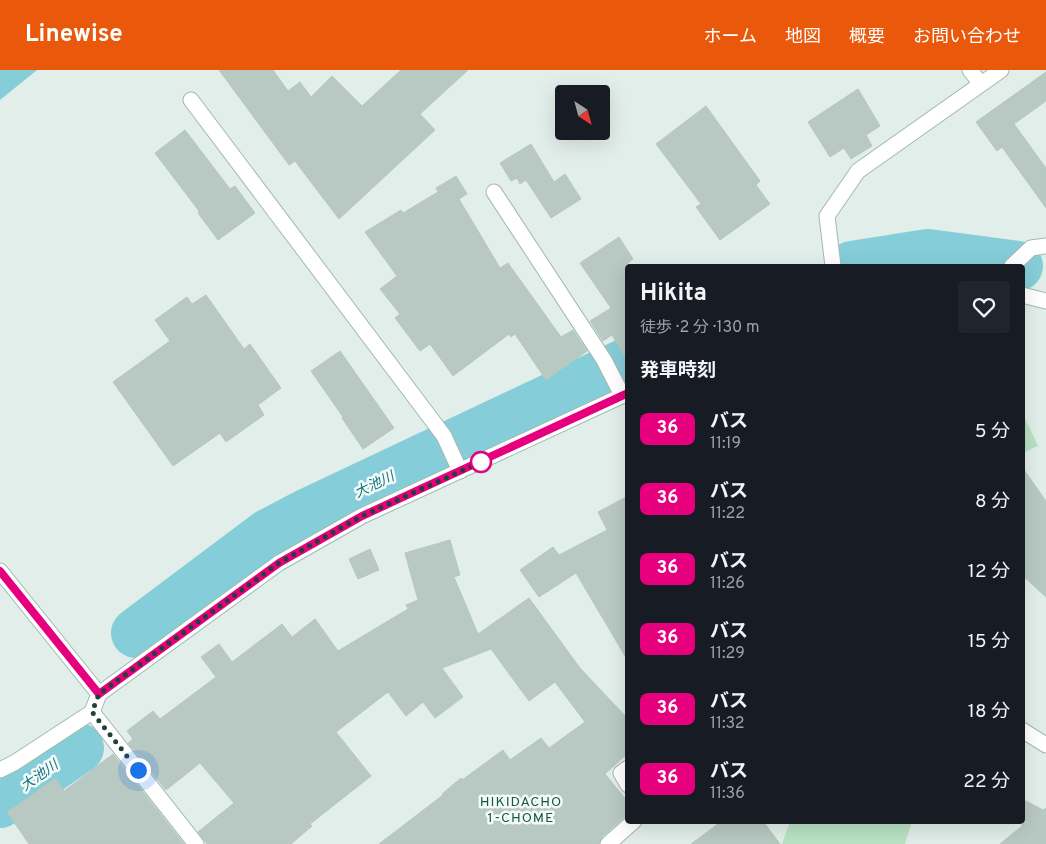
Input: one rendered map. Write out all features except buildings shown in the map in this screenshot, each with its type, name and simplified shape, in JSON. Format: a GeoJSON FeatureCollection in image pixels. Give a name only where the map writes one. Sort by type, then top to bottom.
{"type":"FeatureCollection","features":[{"type":"Feature","properties":{"kind":"street"},"geometry":{"type":"LineString","coordinates":[[970,70],[981,84]]}},
{"type":"Feature","properties":{"kind":"street"},"geometry":{"type":"LineString","coordinates":[[833,264],[826,216],[858,171],[1001,70]]}},
{"type":"Feature","properties":{"kind":"street"},"geometry":{"type":"LineString","coordinates":[[191,100],[444,436],[458,466]]}},
{"type":"Feature","properties":{"kind":"street"},"geometry":{"type":"LineString","coordinates":[[0,770],[14,764],[92,712],[99,694],[279,563],[362,516],[458,466],[622,391],[604,360],[494,192]]}},
{"type":"Feature","properties":{"kind":"street"},"geometry":{"type":"LineString","coordinates":[[1015,264],[1039,247]]}},
{"type":"Feature","properties":{"kind":"street"},"geometry":{"type":"LineString","coordinates":[[1025,296],[1046,302]]}},
{"type":"Feature","properties":{"kind":"street"},"geometry":{"type":"LineString","coordinates":[[0,571],[99,694]]}},
{"type":"Feature","properties":{"kind":"street"},"geometry":{"type":"LineString","coordinates":[[92,712],[196,844]]}},
{"type":"Feature","properties":{"kind":"street"},"geometry":{"type":"LineString","coordinates":[[1025,732],[1046,744]]}},
{"type":"Feature","properties":{"kind":"street"},"geometry":{"type":"LineString","coordinates":[[625,770],[621,773],[625,780]]}},
{"type":"Feature","properties":{"kind":"street"},"geometry":{"type":"LineString","coordinates":[[608,844],[631,824]]}},
{"type":"Feature","properties":{"kind":"green space"},"geometry":{"type":"Polygon","coordinates":[[[1025,418],[1038,446],[1025,452],[1025,418]]]}},
{"type":"Feature","properties":{"kind":"green space"},"geometry":{"type":"Polygon","coordinates":[[[789,824],[911,824],[905,844],[782,844],[789,824]]]}},
{"type":"Feature","properties":{"kind":"water"},"geometry":{"type":"Polygon","coordinates":[[[0,70],[37,70],[0,100],[0,70]]]}},
{"type":"Feature","properties":{"kind":"waterway","name":"大池川"},"geometry":{"type":"LineString","coordinates":[[865,264],[928,254],[1003,264]]}},
{"type":"Feature","properties":{"kind":"waterway","name":"大池川"},"geometry":{"type":"LineString","coordinates":[[136,633],[268,534],[310,512],[625,363]]}},
{"type":"Feature","properties":{"kind":"waterway","name":"大池川"},"geometry":{"type":"LineString","coordinates":[[0,803],[79,748]]}},
{"type":"Feature","properties":{"kind":"bus line","name":"36"},"geometry":{"type":"LineString","coordinates":[[0,571],[99,694],[279,563],[362,516],[625,394]]}},
{"type":"Feature","properties":{"kind":"district","name":"HIKIDACHO 1-CHOME"},"geometry":{"type":"Point","coordinates":[521,810]}},
{"type":"Feature","properties":{"kind":"route"},"geometry":{"type":"LineString","coordinates":[[138,770],[92,712],[99,694],[279,563],[362,516],[481,462]]}}]}
